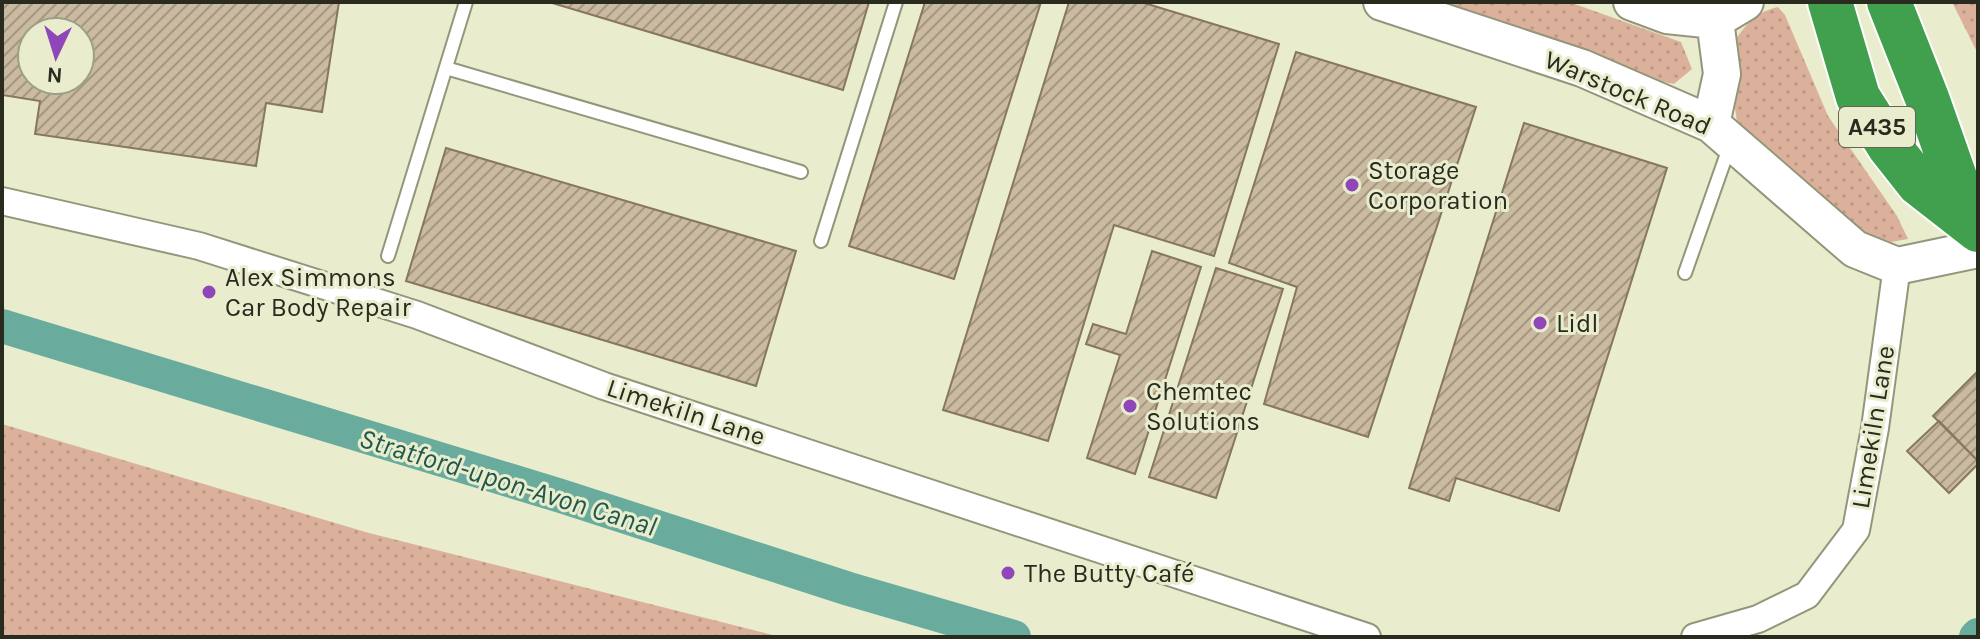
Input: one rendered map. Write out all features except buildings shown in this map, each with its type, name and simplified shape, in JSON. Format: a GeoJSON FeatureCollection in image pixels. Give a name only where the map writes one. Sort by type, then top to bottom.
{"type":"FeatureCollection","features":[{"type":"Feature","properties":{"kind":"highway","name":"A435"},"geometry":{"type":"LineString","coordinates":[[1830,2],[1858,97],[1889,146],[1919,184],[1976,234]]}},
{"type":"Feature","properties":{"kind":"highway","name":"A435"},"geometry":{"type":"LineString","coordinates":[[1889,2],[1976,234]]}},
{"type":"Feature","properties":{"kind":"street","name":"Warstock Road"},"geometry":{"type":"LineString","coordinates":[[1382,2],[1582,68],[1721,133],[1855,249],[1897,266]]}},
{"type":"Feature","properties":{"kind":"street"},"geometry":{"type":"LineString","coordinates":[[1632,2],[1667,15],[1730,11],[1722,74],[1721,133]]}},
{"type":"Feature","properties":{"kind":"street","name":"Limekiln Lane"},"geometry":{"type":"LineString","coordinates":[[2,201],[199,246],[417,315],[604,386],[1367,637]]}},
{"type":"Feature","properties":{"kind":"street"},"geometry":{"type":"LineString","coordinates":[[1897,266],[1976,234]]}},
{"type":"Feature","properties":{"kind":"street","name":"Limekiln Lane"},"geometry":{"type":"LineString","coordinates":[[1695,637],[1758,619],[1807,595],[1856,530],[1875,428],[1897,266]]}},
{"type":"Feature","properties":{"kind":"lane"},"geometry":{"type":"LineString","coordinates":[[388,256],[466,2]]}},
{"type":"Feature","properties":{"kind":"lane"},"geometry":{"type":"LineString","coordinates":[[821,241],[896,2]]}},
{"type":"Feature","properties":{"kind":"lane"},"geometry":{"type":"LineString","coordinates":[[446,68],[801,172]]}},
{"type":"Feature","properties":{"kind":"lane"},"geometry":{"type":"LineString","coordinates":[[1685,273],[1721,133]]}},
{"type":"Feature","properties":{"kind":"shaded area"},"geometry":{"type":"Polygon","coordinates":[[[1439,2],[1569,2],[1681,42],[1692,69],[1674,84],[1659,81],[1439,2]]]}},
{"type":"Feature","properties":{"kind":"shaded area"},"geometry":{"type":"Polygon","coordinates":[[[1952,2],[1978,2],[1978,54],[1952,2]]]}},
{"type":"Feature","properties":{"kind":"shaded area"},"geometry":{"type":"Polygon","coordinates":[[[1778,7],[1785,15],[1828,116],[1897,216],[1908,239],[1891,242],[1868,234],[1738,129],[1735,108],[1739,72],[1734,42],[1752,20],[1778,7]]]}},
{"type":"Feature","properties":{"kind":"shaded area"},"geometry":{"type":"Polygon","coordinates":[[[2,424],[369,533],[781,637],[2,637],[2,424]]]}},
{"type":"Feature","properties":{"kind":"waterway","name":"Stratford-upon-Avon Canal"},"geometry":{"type":"LineString","coordinates":[[2,326],[561,496],[849,589],[1014,637]]}},
{"type":"Feature","properties":{"kind":"place","name":"Storage Corporation"},"geometry":{"type":"Point","coordinates":[1352,185]}},
{"type":"Feature","properties":{"kind":"place","name":"Alex Simmons Car Body Repair"},"geometry":{"type":"Point","coordinates":[209,292]}},
{"type":"Feature","properties":{"kind":"place","name":"Lidl"},"geometry":{"type":"Point","coordinates":[1540,323]}},
{"type":"Feature","properties":{"kind":"place","name":"Chemtec Solutions"},"geometry":{"type":"Point","coordinates":[1130,406]}},
{"type":"Feature","properties":{"kind":"place","name":"The Butty Café"},"geometry":{"type":"Point","coordinates":[1008,573]}}]}
